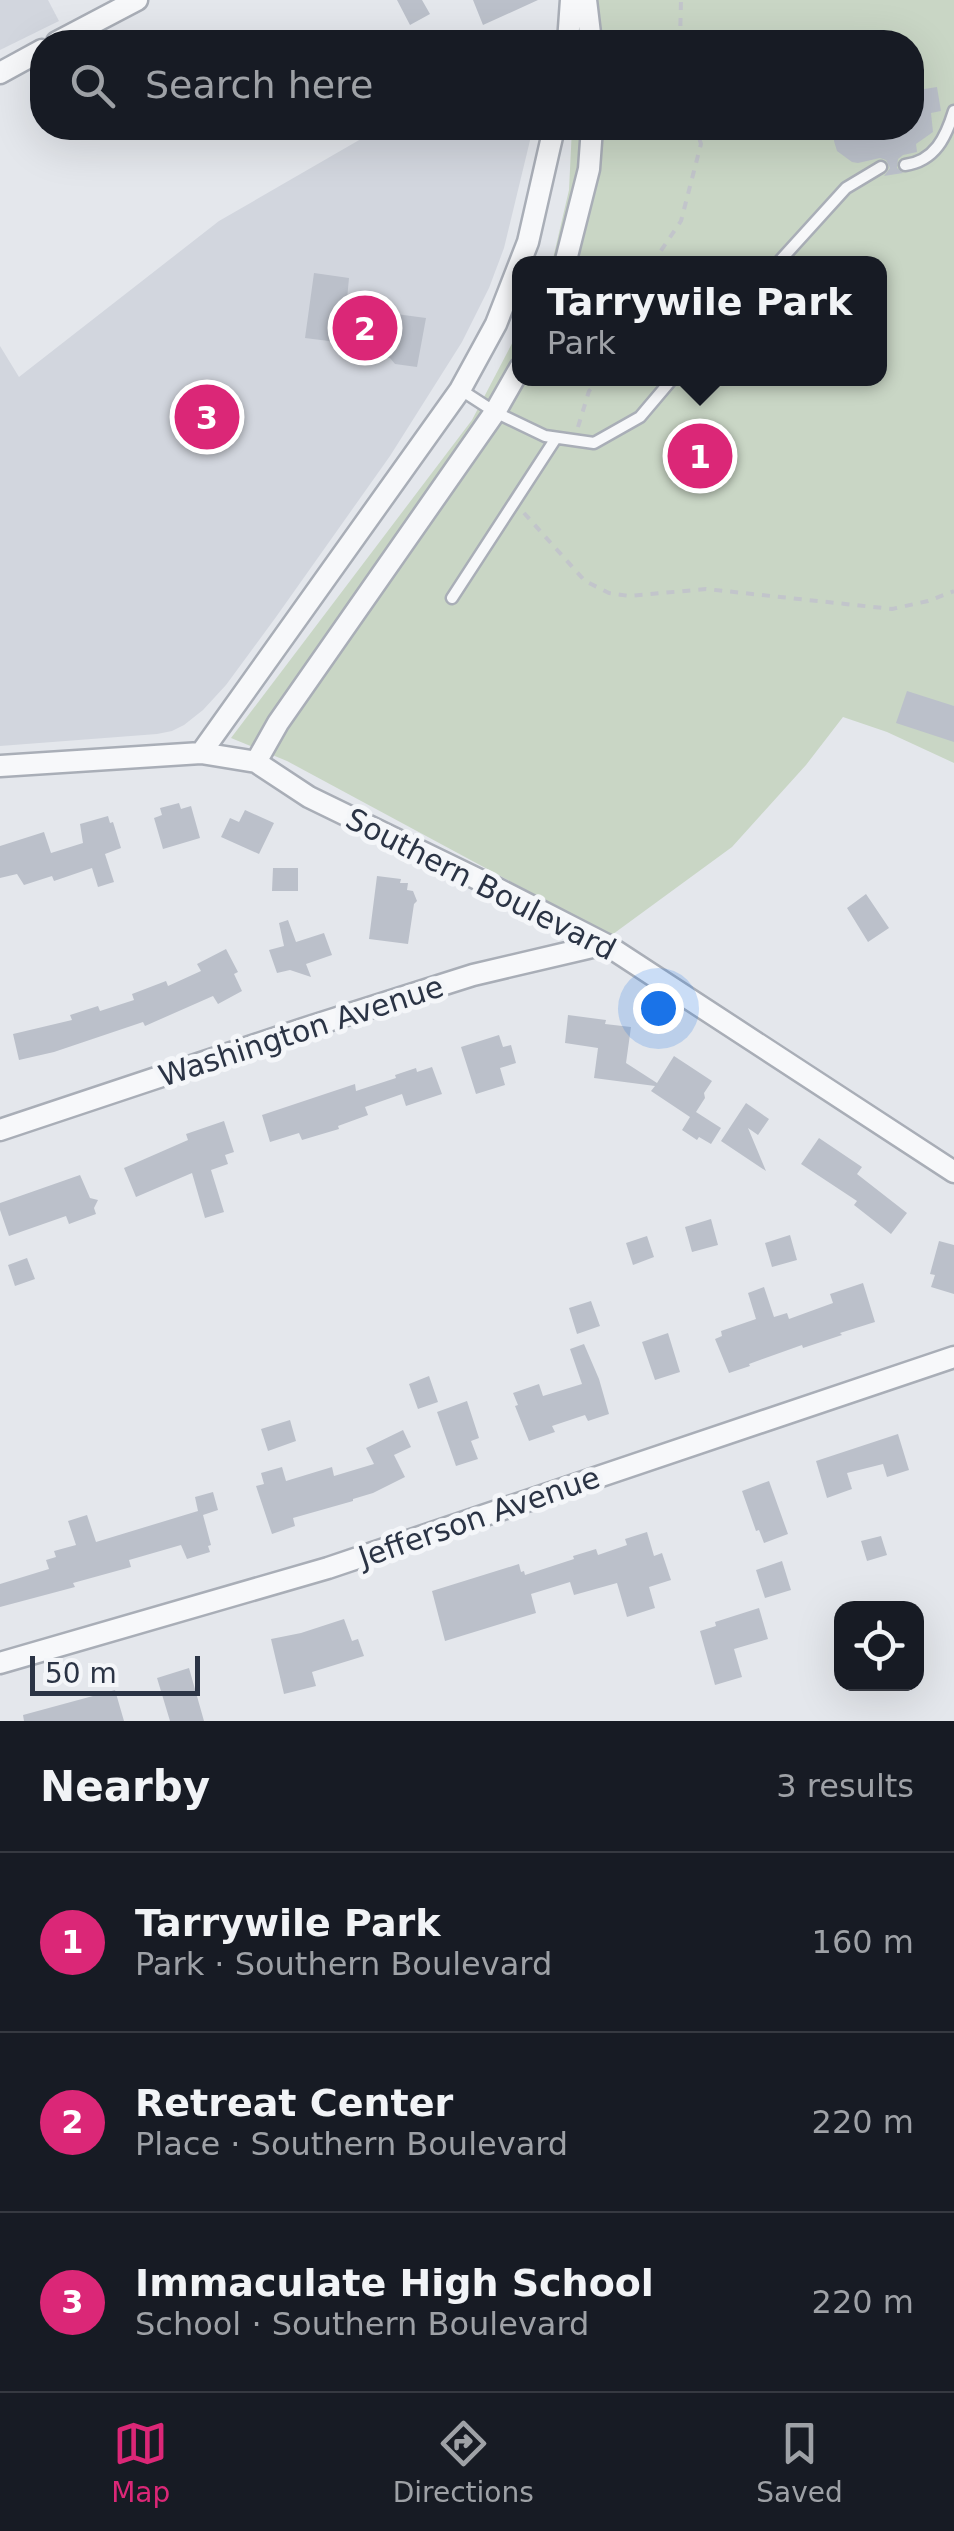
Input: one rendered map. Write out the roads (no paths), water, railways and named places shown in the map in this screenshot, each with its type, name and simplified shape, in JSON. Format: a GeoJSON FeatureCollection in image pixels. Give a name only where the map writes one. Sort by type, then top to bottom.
{"type":"FeatureCollection","features":[{"type":"Feature","properties":{"kind":"street"},"geometry":{"type":"LineString","coordinates":[[80,30],[137,0]]}},
{"type":"Feature","properties":{"kind":"street"},"geometry":{"type":"LineString","coordinates":[[569,30],[571,0]]}},
{"type":"Feature","properties":{"kind":"street"},"geometry":{"type":"LineString","coordinates":[[586,0],[590,30]]}},
{"type":"Feature","properties":{"kind":"street"},"geometry":{"type":"LineString","coordinates":[[0,73],[30,57]]}},
{"type":"Feature","properties":{"kind":"street"},"geometry":{"type":"LineString","coordinates":[[523,256],[551,140]]}},
{"type":"Feature","properties":{"kind":"street"},"geometry":{"type":"LineString","coordinates":[[568,256],[589,169],[591,140]]}},
{"type":"Feature","properties":{"kind":"street"},"geometry":{"type":"LineString","coordinates":[[201,753],[460,390],[496,324],[512,283]]}},
{"type":"Feature","properties":{"kind":"street"},"geometry":{"type":"LineString","coordinates":[[256,762],[278,722],[512,382]]}},
{"type":"Feature","properties":{"kind":"street","name":"Southern Boulevard"},"geometry":{"type":"LineString","coordinates":[[0,766],[201,753],[256,762],[309,797],[605,944],[954,1172]]}},
{"type":"Feature","properties":{"kind":"street","name":"Washington Avenue"},"geometry":{"type":"LineString","coordinates":[[0,1130],[455,981],[605,944]]}},
{"type":"Feature","properties":{"kind":"street","name":"Jefferson Avenue"},"geometry":{"type":"LineString","coordinates":[[0,1663],[328,1568],[954,1357]]}},
{"type":"Feature","properties":{"kind":"lane"},"geometry":{"type":"LineString","coordinates":[[905,165],[916,164],[932,154],[948,132],[954,111]]}},
{"type":"Feature","properties":{"kind":"lane"},"geometry":{"type":"LineString","coordinates":[[784,256],[846,188],[881,167]]}},
{"type":"Feature","properties":{"kind":"lane"},"geometry":{"type":"LineString","coordinates":[[460,390],[545,436],[594,443],[640,417],[666,386]]}},
{"type":"Feature","properties":{"kind":"lane"},"geometry":{"type":"LineString","coordinates":[[452,598],[556,438]]}},
{"type":"Feature","properties":{"kind":"place","name":"Retreat Center"},"geometry":{"type":"Point","coordinates":[365,328]}},
{"type":"Feature","properties":{"kind":"place","name":"Immaculate High School"},"geometry":{"type":"Point","coordinates":[207,417]}},
{"type":"Feature","properties":{"kind":"place","name":"Tarrywile Park"},"geometry":{"type":"Point","coordinates":[700,456]}}]}
